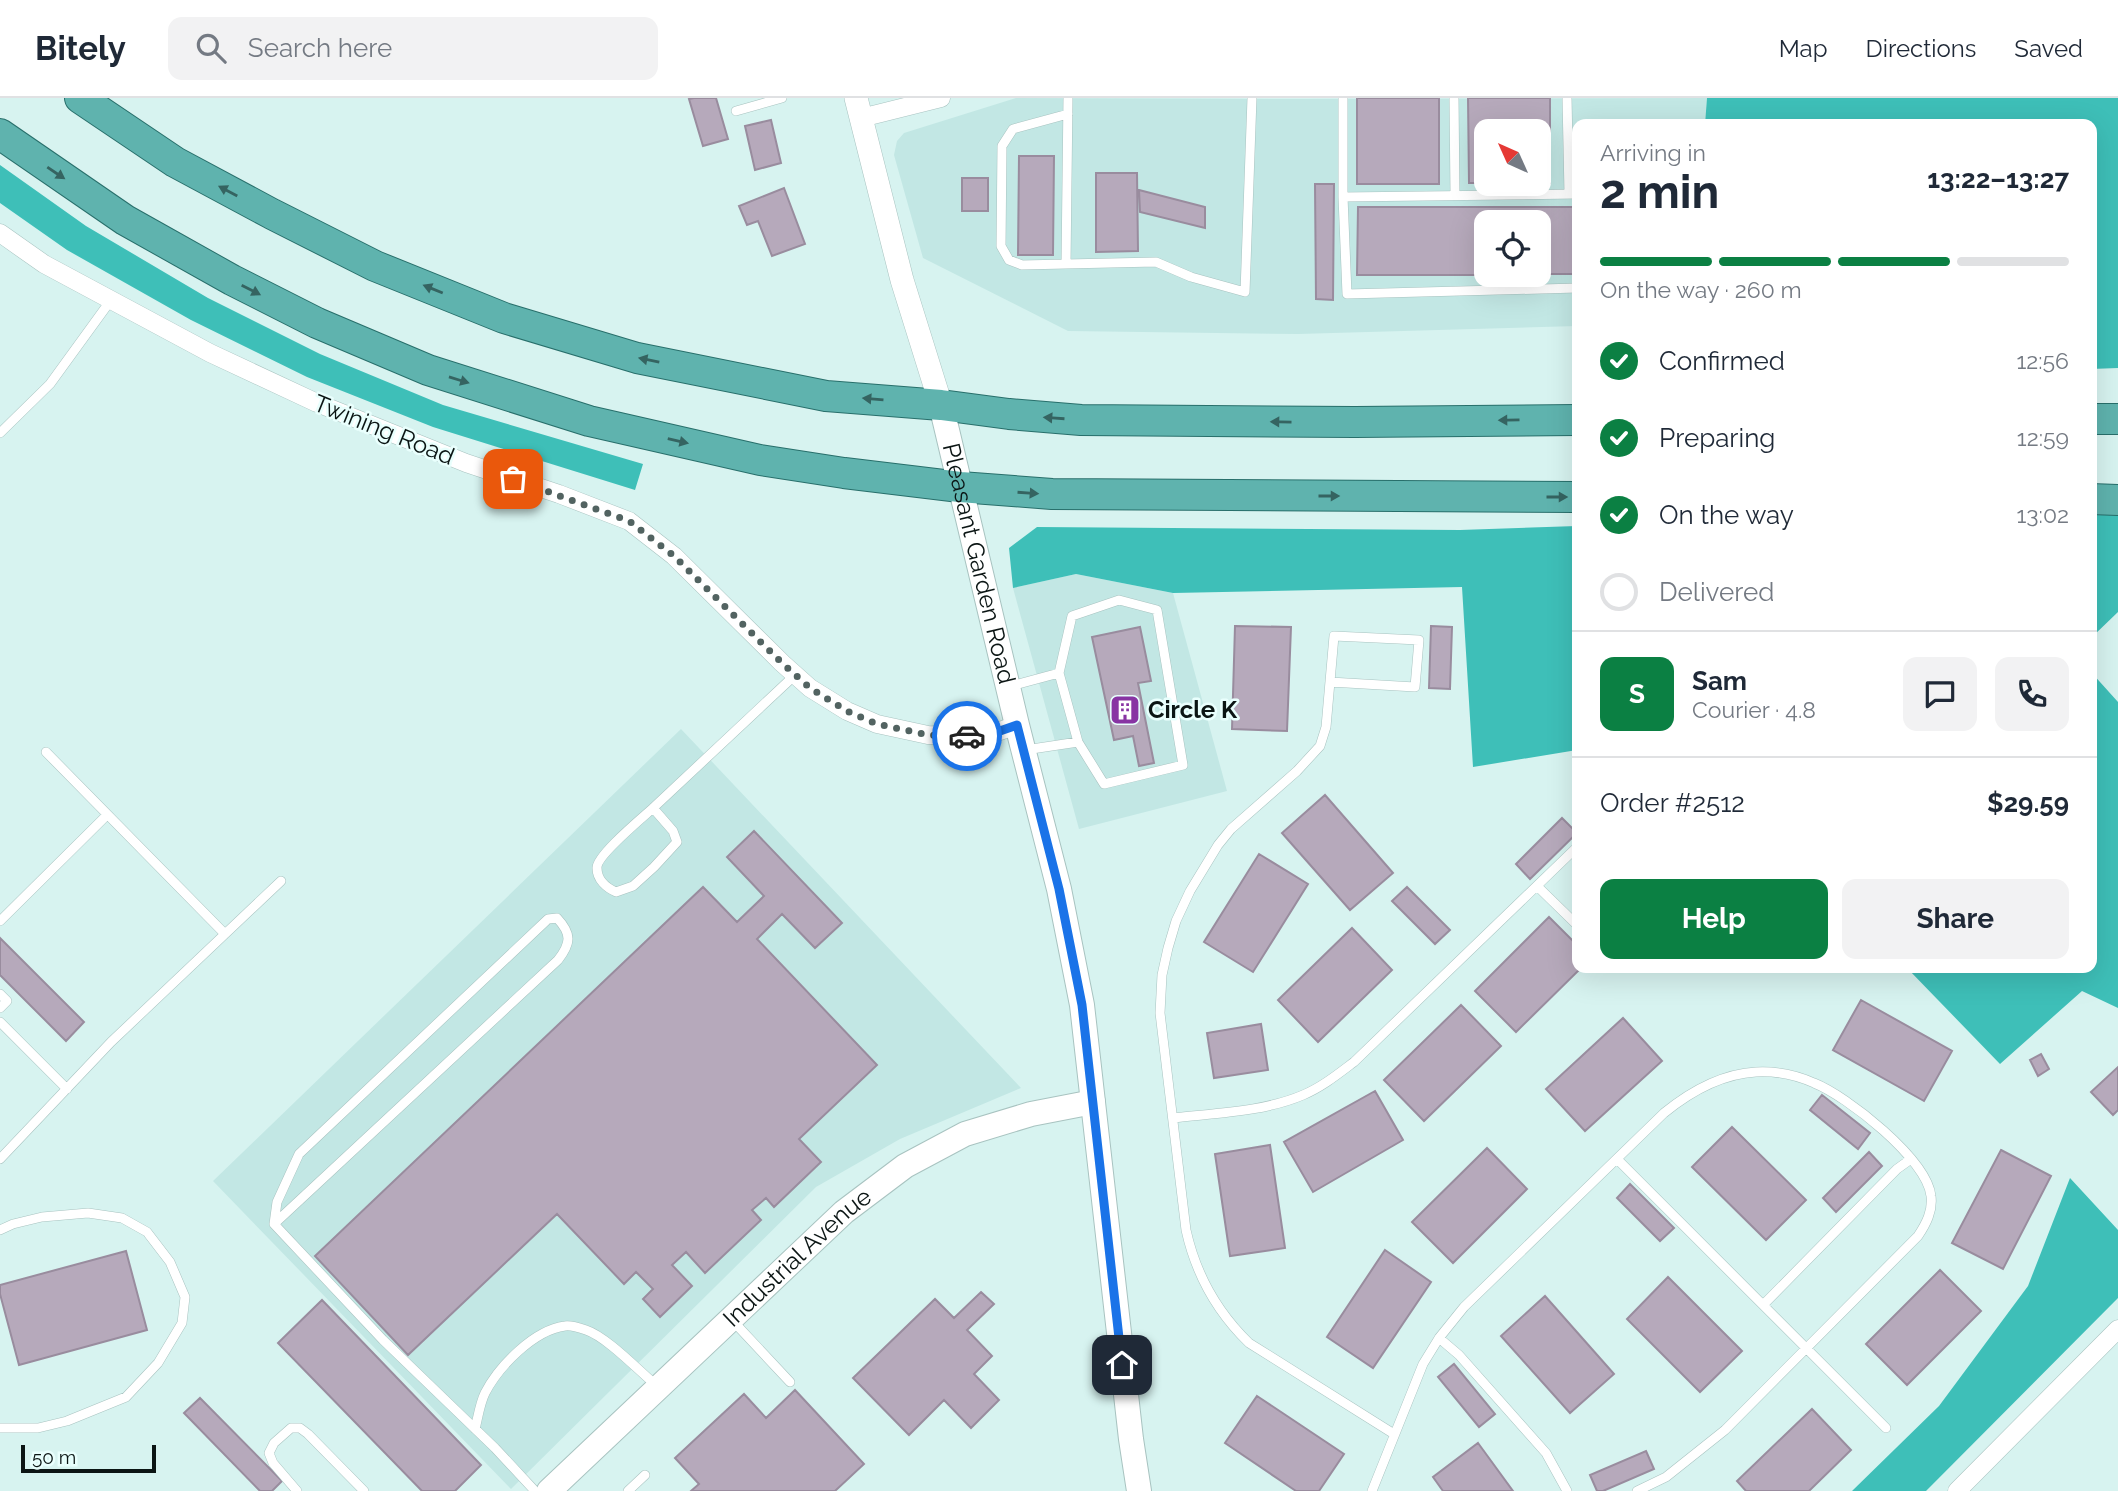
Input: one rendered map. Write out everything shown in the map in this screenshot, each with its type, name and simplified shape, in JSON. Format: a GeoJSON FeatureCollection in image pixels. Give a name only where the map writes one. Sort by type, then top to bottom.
{"type":"FeatureCollection","features":[{"type":"Feature","properties":{"kind":"highway"},"geometry":{"type":"LineString","coordinates":[[79,98],[176,162],[375,265],[504,318],[637,358],[812,393],[1081,420],[1572,420]]}},
{"type":"Feature","properties":{"kind":"highway"},"geometry":{"type":"LineString","coordinates":[[0,134],[125,220],[232,280],[317,323],[428,370],[589,421],[760,460],[960,488],[1052,494],[1572,497]]}},
{"type":"Feature","properties":{"kind":"highway"},"geometry":{"type":"LineString","coordinates":[[2097,419],[2118,419]]}},
{"type":"Feature","properties":{"kind":"highway"},"geometry":{"type":"LineString","coordinates":[[2097,499],[2118,499]]}},
{"type":"Feature","properties":{"kind":"main road","name":"Pleasant Garden Road"},"geometry":{"type":"LineString","coordinates":[[941,405],[1007,687],[1059,889],[1082,1005],[1139,1491]]}},
{"type":"Feature","properties":{"kind":"main road","name":"Industrial Avenue"},"geometry":{"type":"LineString","coordinates":[[549,1491],[844,1212],[905,1166],[965,1134],[1031,1114],[1093,1102]]}},
{"type":"Feature","properties":{"kind":"street"},"geometry":{"type":"LineString","coordinates":[[859,108],[941,98]]}},
{"type":"Feature","properties":{"kind":"street","name":"Pleasant Garden Road"},"geometry":{"type":"LineString","coordinates":[[859,108],[902,279],[941,405]]}},
{"type":"Feature","properties":{"kind":"street","name":"Twining Road"},"geometry":{"type":"LineString","coordinates":[[0,233],[44,264],[111,300],[210,352],[317,403],[466,463],[629,521],[674,556],[795,675],[810,688],[847,711],[877,724],[928,735],[966,736],[997,732],[1017,725]]}},
{"type":"Feature","properties":{"kind":"street"},"geometry":{"type":"LineString","coordinates":[[1957,1491],[2118,1329]]}},
{"type":"Feature","properties":{"kind":"lane"},"geometry":{"type":"LineString","coordinates":[[736,111],[782,98]]}},
{"type":"Feature","properties":{"kind":"lane"},"geometry":{"type":"LineString","coordinates":[[1066,264],[1068,98]]}},
{"type":"Feature","properties":{"kind":"lane"},"geometry":{"type":"LineString","coordinates":[[1068,114],[1013,129],[1002,146],[1001,246],[1009,260],[1022,265],[1156,262],[1191,277],[1245,292],[1252,98]]}},
{"type":"Feature","properties":{"kind":"lane"},"geometry":{"type":"LineString","coordinates":[[1343,98],[1347,294],[1572,288]]}},
{"type":"Feature","properties":{"kind":"lane"},"geometry":{"type":"LineString","coordinates":[[1454,98],[1455,195]]}},
{"type":"Feature","properties":{"kind":"lane"},"geometry":{"type":"LineString","coordinates":[[1567,98],[1572,178]]}},
{"type":"Feature","properties":{"kind":"lane"},"geometry":{"type":"LineString","coordinates":[[1343,197],[1572,194]]}},
{"type":"Feature","properties":{"kind":"lane"},"geometry":{"type":"LineString","coordinates":[[0,433],[50,384],[111,300]]}},
{"type":"Feature","properties":{"kind":"lane"},"geometry":{"type":"LineString","coordinates":[[1119,600],[1157,610],[1183,765],[1104,784],[1078,742],[1059,673],[1072,616],[1119,600]]}},
{"type":"Feature","properties":{"kind":"lane"},"geometry":{"type":"LineString","coordinates":[[1330,682],[1415,688],[1419,640],[1334,636],[1326,727],[1320,746],[1297,771],[1231,829],[1189,891],[1176,921],[1162,975],[1160,1013],[1186,1230],[1190,1252],[1210,1295],[1220,1311],[1249,1343],[1394,1434]]}},
{"type":"Feature","properties":{"kind":"lane"},"geometry":{"type":"LineString","coordinates":[[1007,687],[1059,673]]}},
{"type":"Feature","properties":{"kind":"lane"},"geometry":{"type":"LineString","coordinates":[[653,808],[673,831],[677,842],[633,886],[616,892],[604,886],[596,869],[599,858],[795,675]]}},
{"type":"Feature","properties":{"kind":"lane"},"geometry":{"type":"LineString","coordinates":[[1023,750],[1078,742]]}},
{"type":"Feature","properties":{"kind":"lane"},"geometry":{"type":"LineString","coordinates":[[46,752],[225,934]]}},
{"type":"Feature","properties":{"kind":"lane"},"geometry":{"type":"LineString","coordinates":[[0,921],[107,815]]}},
{"type":"Feature","properties":{"kind":"lane"},"geometry":{"type":"LineString","coordinates":[[1173,1118],[1278,1103],[1303,1095],[1328,1081],[1381,1037],[1572,852]]}},
{"type":"Feature","properties":{"kind":"lane"},"geometry":{"type":"LineString","coordinates":[[0,1159],[111,1042],[281,881]]}},
{"type":"Feature","properties":{"kind":"lane"},"geometry":{"type":"LineString","coordinates":[[1537,886],[1572,920]]}},
{"type":"Feature","properties":{"kind":"lane"},"geometry":{"type":"LineString","coordinates":[[557,918],[568,936],[567,947],[558,960],[274,1224],[277,1202],[299,1154],[548,919],[557,918]]}},
{"type":"Feature","properties":{"kind":"lane"},"geometry":{"type":"LineString","coordinates":[[0,994],[7,1001],[0,1008]]}},
{"type":"Feature","properties":{"kind":"lane"},"geometry":{"type":"LineString","coordinates":[[0,1022],[67,1089]]}},
{"type":"Feature","properties":{"kind":"lane"},"geometry":{"type":"LineString","coordinates":[[1372,1491],[1423,1364],[1439,1338],[1464,1307],[1682,1098],[1719,1079],[1736,1074],[1775,1073],[1814,1083],[1834,1093],[1870,1119],[1911,1159],[1930,1188],[1932,1199],[1927,1223],[1918,1236],[1707,1446],[1666,1477],[1637,1491]]}},
{"type":"Feature","properties":{"kind":"lane"},"geometry":{"type":"LineString","coordinates":[[1617,1159],[1886,1428]]}},
{"type":"Feature","properties":{"kind":"lane"},"geometry":{"type":"LineString","coordinates":[[1763,1304],[1911,1159]]}},
{"type":"Feature","properties":{"kind":"lane"},"geometry":{"type":"LineString","coordinates":[[0,1230],[42,1217],[88,1213],[122,1218],[147,1232],[170,1262],[185,1297],[182,1323],[158,1363],[126,1396],[67,1421],[38,1428],[0,1428]]}},
{"type":"Feature","properties":{"kind":"lane"},"geometry":{"type":"LineString","coordinates":[[274,1224],[383,1340],[535,1491]]}},
{"type":"Feature","properties":{"kind":"lane"},"geometry":{"type":"LineString","coordinates":[[731,1319],[790,1382]]}},
{"type":"Feature","properties":{"kind":"lane"},"geometry":{"type":"LineString","coordinates":[[475,1429],[484,1394],[503,1366],[524,1346],[547,1331],[567,1325],[589,1331],[659,1387]]}},
{"type":"Feature","properties":{"kind":"lane"},"geometry":{"type":"LineString","coordinates":[[1439,1338],[1459,1355],[1546,1453],[1567,1491]]}},
{"type":"Feature","properties":{"kind":"lane"},"geometry":{"type":"LineString","coordinates":[[297,1491],[273,1463],[269,1453],[274,1443],[291,1428],[300,1428],[308,1434],[364,1491]]}},
{"type":"Feature","properties":{"kind":"lane"},"geometry":{"type":"LineString","coordinates":[[628,1491],[645,1475]]}},
{"type":"Feature","properties":{"kind":"shaded area"},"geometry":{"type":"Polygon","coordinates":[[[1016,98],[1707,98],[1705,119],[1572,119],[1572,326],[1298,334],[1068,331],[923,258],[894,155],[897,141],[904,133],[1016,98]]]}},
{"type":"Feature","properties":{"kind":"shaded area"},"geometry":{"type":"Polygon","coordinates":[[[1707,98],[2118,98],[2118,368],[2097,369],[2097,119],[1705,119],[1707,98]]]}},
{"type":"Feature","properties":{"kind":"shaded area"},"geometry":{"type":"Polygon","coordinates":[[[0,165],[86,226],[208,298],[320,354],[443,405],[643,464],[635,490],[433,427],[307,377],[191,320],[67,250],[0,203],[0,165]]]}},
{"type":"Feature","properties":{"kind":"shaded area"},"geometry":{"type":"Polygon","coordinates":[[[2097,510],[2118,510],[2118,612],[2097,632],[2097,510]]]}},
{"type":"Feature","properties":{"kind":"shaded area"},"geometry":{"type":"Polygon","coordinates":[[[1572,526],[1572,751],[1473,767],[1462,587],[1173,593],[1076,574],[1013,588],[1009,548],[1037,527],[1460,530],[1572,526]]]}},
{"type":"Feature","properties":{"kind":"shaded area"},"geometry":{"type":"Polygon","coordinates":[[[1076,574],[1173,593],[1227,791],[1079,829],[1013,588],[1076,574]]]}},
{"type":"Feature","properties":{"kind":"shaded area"},"geometry":{"type":"Polygon","coordinates":[[[2097,679],[2118,702],[2118,1008],[2082,991],[2000,1064],[1912,973],[2097,973],[2097,679]]]}},
{"type":"Feature","properties":{"kind":"shaded area"},"geometry":{"type":"Polygon","coordinates":[[[681,729],[1021,1088],[900,1139],[816,1187],[511,1489],[213,1181],[681,729]]]}},
{"type":"Feature","properties":{"kind":"shaded area"},"geometry":{"type":"Polygon","coordinates":[[[2070,1178],[2118,1230],[2118,1298],[1926,1491],[1852,1491],[1939,1406],[2028,1286],[2070,1178]]]}},
{"type":"Feature","properties":{"kind":"building"},"geometry":{"type":"Polygon","coordinates":[[[716,98],[728,139],[703,146],[689,99],[716,98]]]}},
{"type":"Feature","properties":{"kind":"building"},"geometry":{"type":"Polygon","coordinates":[[[1357,98],[1439,98],[1439,184],[1357,184],[1357,98]]]}},
{"type":"Feature","properties":{"kind":"building"},"geometry":{"type":"Polygon","coordinates":[[[1468,98],[1550,98],[1550,119],[1474,119],[1474,183],[1469,183],[1468,98]]]}},
{"type":"Feature","properties":{"kind":"building"},"geometry":{"type":"Polygon","coordinates":[[[771,120],[781,163],[755,170],[745,126],[771,120]]]}},
{"type":"Feature","properties":{"kind":"building"},"geometry":{"type":"Polygon","coordinates":[[[1019,156],[1054,156],[1053,255],[1018,255],[1019,156]]]}},
{"type":"Feature","properties":{"kind":"building"},"geometry":{"type":"Polygon","coordinates":[[[1096,173],[1137,173],[1138,251],[1096,252],[1096,173]]]}},
{"type":"Feature","properties":{"kind":"building"},"geometry":{"type":"Polygon","coordinates":[[[962,178],[988,178],[988,211],[962,211],[962,178]]]}},
{"type":"Feature","properties":{"kind":"building"},"geometry":{"type":"Polygon","coordinates":[[[1315,184],[1334,184],[1333,300],[1316,299],[1315,184]]]}},
{"type":"Feature","properties":{"kind":"building"},"geometry":{"type":"Polygon","coordinates":[[[784,188],[805,244],[772,256],[758,221],[747,225],[739,206],[784,188]]]}},
{"type":"Feature","properties":{"kind":"building"},"geometry":{"type":"Polygon","coordinates":[[[1139,190],[1205,207],[1205,228],[1140,212],[1139,190]]]}},
{"type":"Feature","properties":{"kind":"building"},"geometry":{"type":"Polygon","coordinates":[[[1358,207],[1572,207],[1572,274],[1551,274],[1551,210],[1474,210],[1474,275],[1357,275],[1358,207]]]}},
{"type":"Feature","properties":{"kind":"building"},"geometry":{"type":"Polygon","coordinates":[[[1235,626],[1291,627],[1287,731],[1232,729],[1235,626]]]}},
{"type":"Feature","properties":{"kind":"building"},"geometry":{"type":"Polygon","coordinates":[[[1431,626],[1452,627],[1450,689],[1429,688],[1431,626]]]}},
{"type":"Feature","properties":{"kind":"building","name":"Circle K"},"geometry":{"type":"Polygon","coordinates":[[[1140,627],[1151,681],[1138,683],[1154,763],[1139,766],[1133,736],[1114,740],[1092,637],[1140,627]]]}},
{"type":"Feature","properties":{"kind":"building"},"geometry":{"type":"Polygon","coordinates":[[[1325,795],[1393,873],[1350,910],[1282,833],[1325,795]]]}},
{"type":"Feature","properties":{"kind":"building"},"geometry":{"type":"Polygon","coordinates":[[[1562,818],[1572,828],[1572,838],[1530,879],[1516,864],[1562,818]]]}},
{"type":"Feature","properties":{"kind":"building"},"geometry":{"type":"Polygon","coordinates":[[[754,831],[842,923],[815,948],[782,914],[757,939],[877,1065],[799,1139],[821,1162],[774,1207],[766,1198],[752,1210],[761,1220],[705,1273],[686,1252],[672,1265],[692,1286],[660,1317],[643,1299],[653,1289],[636,1272],[624,1284],[557,1214],[408,1355],[315,1256],[703,887],[737,922],[764,896],[727,857],[754,831]]]}},
{"type":"Feature","properties":{"kind":"building"},"geometry":{"type":"Polygon","coordinates":[[[1259,854],[1308,884],[1253,972],[1204,942],[1259,854]]]}},
{"type":"Feature","properties":{"kind":"building"},"geometry":{"type":"Polygon","coordinates":[[[1407,887],[1450,930],[1435,944],[1392,901],[1407,887]]]}},
{"type":"Feature","properties":{"kind":"building"},"geometry":{"type":"Polygon","coordinates":[[[1549,917],[1572,940],[1572,973],[1576,973],[1516,1032],[1475,991],[1549,917]]]}},
{"type":"Feature","properties":{"kind":"building"},"geometry":{"type":"Polygon","coordinates":[[[1352,928],[1392,970],[1318,1042],[1278,1000],[1352,928]]]}},
{"type":"Feature","properties":{"kind":"building"},"geometry":{"type":"Polygon","coordinates":[[[0,938],[84,1022],[66,1041],[0,975],[0,938]]]}},
{"type":"Feature","properties":{"kind":"building"},"geometry":{"type":"Polygon","coordinates":[[[1861,1000],[1952,1051],[1924,1101],[1833,1050],[1861,1000]]]}},
{"type":"Feature","properties":{"kind":"building"},"geometry":{"type":"Polygon","coordinates":[[[1461,1005],[1501,1046],[1424,1121],[1384,1080],[1461,1005]]]}},
{"type":"Feature","properties":{"kind":"building"},"geometry":{"type":"Polygon","coordinates":[[[1623,1018],[1662,1061],[1585,1131],[1546,1089],[1623,1018]]]}},
{"type":"Feature","properties":{"kind":"building"},"geometry":{"type":"Polygon","coordinates":[[[1261,1024],[1268,1070],[1214,1078],[1207,1033],[1261,1024]]]}},
{"type":"Feature","properties":{"kind":"building"},"geometry":{"type":"Polygon","coordinates":[[[2041,1054],[2049,1069],[2038,1076],[2030,1060],[2041,1054]]]}},
{"type":"Feature","properties":{"kind":"building"},"geometry":{"type":"Polygon","coordinates":[[[2118,1067],[2118,1110],[2113,1115],[2091,1092],[2118,1067]]]}},
{"type":"Feature","properties":{"kind":"building"},"geometry":{"type":"Polygon","coordinates":[[[1375,1091],[1403,1140],[1313,1192],[1284,1142],[1375,1091]]]}},
{"type":"Feature","properties":{"kind":"building"},"geometry":{"type":"Polygon","coordinates":[[[1822,1095],[1870,1133],[1858,1149],[1810,1110],[1822,1095]]]}},
{"type":"Feature","properties":{"kind":"building"},"geometry":{"type":"Polygon","coordinates":[[[1732,1127],[1806,1200],[1766,1240],[1692,1167],[1732,1127]]]}},
{"type":"Feature","properties":{"kind":"building"},"geometry":{"type":"Polygon","coordinates":[[[1270,1145],[1285,1248],[1230,1256],[1215,1154],[1270,1145]]]}},
{"type":"Feature","properties":{"kind":"building"},"geometry":{"type":"Polygon","coordinates":[[[1487,1148],[1527,1189],[1453,1263],[1412,1222],[1487,1148]]]}},
{"type":"Feature","properties":{"kind":"building"},"geometry":{"type":"Polygon","coordinates":[[[2001,1150],[2051,1176],[2003,1269],[1952,1243],[2001,1150]]]}},
{"type":"Feature","properties":{"kind":"building"},"geometry":{"type":"Polygon","coordinates":[[[1869,1152],[1882,1166],[1836,1212],[1823,1198],[1869,1152]]]}},
{"type":"Feature","properties":{"kind":"building"},"geometry":{"type":"Polygon","coordinates":[[[1630,1184],[1674,1228],[1660,1241],[1617,1198],[1630,1184]]]}},
{"type":"Feature","properties":{"kind":"building"},"geometry":{"type":"Polygon","coordinates":[[[1385,1250],[1431,1282],[1373,1368],[1327,1337],[1385,1250]]]}},
{"type":"Feature","properties":{"kind":"building"},"geometry":{"type":"Polygon","coordinates":[[[126,1251],[147,1330],[19,1365],[0,1285],[126,1251]]]}},
{"type":"Feature","properties":{"kind":"building"},"geometry":{"type":"Polygon","coordinates":[[[1940,1270],[1981,1311],[1907,1385],[1866,1344],[1940,1270]]]}},
{"type":"Feature","properties":{"kind":"building"},"geometry":{"type":"Polygon","coordinates":[[[1668,1277],[1742,1351],[1700,1392],[1627,1319],[1668,1277]]]}},
{"type":"Feature","properties":{"kind":"building"},"geometry":{"type":"Polygon","coordinates":[[[981,1292],[994,1304],[967,1330],[992,1356],[974,1374],[999,1400],[971,1428],[944,1400],[909,1435],[853,1378],[935,1299],[954,1318],[981,1292]]]}},
{"type":"Feature","properties":{"kind":"building"},"geometry":{"type":"Polygon","coordinates":[[[1545,1296],[1614,1374],[1570,1413],[1501,1336],[1545,1296]]]}},
{"type":"Feature","properties":{"kind":"building"},"geometry":{"type":"Polygon","coordinates":[[[322,1300],[481,1465],[455,1491],[422,1491],[278,1343],[322,1300]]]}},
{"type":"Feature","properties":{"kind":"building"},"geometry":{"type":"Polygon","coordinates":[[[1454,1364],[1495,1414],[1479,1427],[1438,1377],[1454,1364]]]}},
{"type":"Feature","properties":{"kind":"building"},"geometry":{"type":"Polygon","coordinates":[[[795,1390],[864,1464],[835,1491],[691,1491],[699,1484],[675,1458],[744,1394],[766,1418],[795,1390]]]}},
{"type":"Feature","properties":{"kind":"building"},"geometry":{"type":"Polygon","coordinates":[[[1257,1396],[1344,1454],[1319,1491],[1296,1491],[1225,1443],[1257,1396]]]}},
{"type":"Feature","properties":{"kind":"building"},"geometry":{"type":"Polygon","coordinates":[[[200,1398],[282,1481],[272,1491],[260,1491],[184,1413],[200,1398]]]}},
{"type":"Feature","properties":{"kind":"building"},"geometry":{"type":"Polygon","coordinates":[[[1812,1409],[1851,1450],[1809,1491],[1746,1491],[1737,1481],[1812,1409]]]}},
{"type":"Feature","properties":{"kind":"building"},"geometry":{"type":"Polygon","coordinates":[[[1478,1443],[1513,1491],[1443,1491],[1433,1477],[1478,1443]]]}},
{"type":"Feature","properties":{"kind":"building"},"geometry":{"type":"Polygon","coordinates":[[[1646,1451],[1654,1469],[1603,1491],[1597,1491],[1590,1475],[1646,1451]]]}},
{"type":"Feature","properties":{"kind":"way so far"},"geometry":{"type":"LineString","coordinates":[[513,479],[629,521],[674,556],[810,688],[847,711],[877,724],[928,735],[967,736]]}},
{"type":"Feature","properties":{"kind":"place","name":"Circle K"},"geometry":{"type":"Point","coordinates":[1125,710]}},
{"type":"Feature","properties":{"kind":"route"},"geometry":{"type":"LineString","coordinates":[[967,736],[997,732],[1017,725],[1059,889],[1082,1005],[1122,1365]]}}]}
